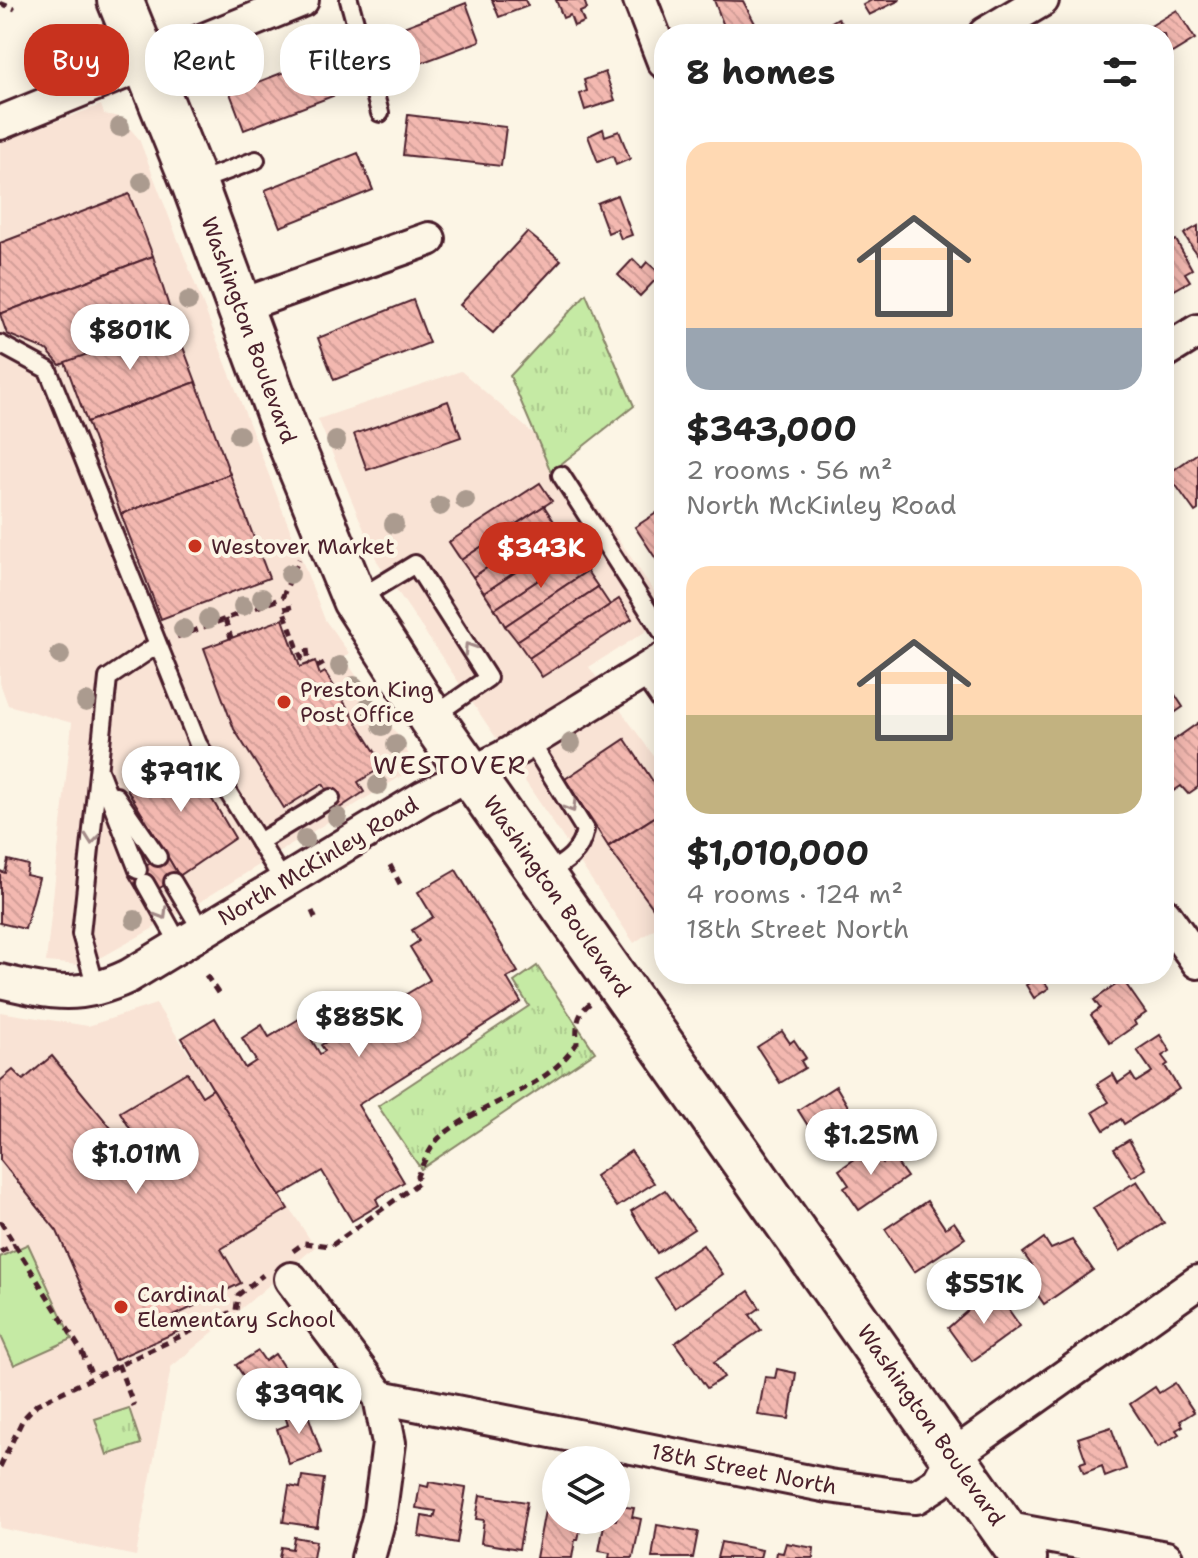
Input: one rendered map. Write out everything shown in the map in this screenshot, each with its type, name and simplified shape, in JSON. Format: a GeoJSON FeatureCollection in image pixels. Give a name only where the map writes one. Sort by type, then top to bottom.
{"type":"FeatureCollection","features":[{"type":"Feature","properties":{"kind":"main road","name":"Washington Boulevard"},"geometry":{"type":"LineString","coordinates":[[120,0],[145,62]]}},
{"type":"Feature","properties":{"kind":"main road","name":"Washington Boulevard"},"geometry":{"type":"LineString","coordinates":[[159,96],[285,430],[355,600],[431,718],[1014,1543]]}},
{"type":"Feature","properties":{"kind":"street"},"geometry":{"type":"LineString","coordinates":[[244,24],[302,0]]}},
{"type":"Feature","properties":{"kind":"street"},"geometry":{"type":"LineString","coordinates":[[640,0],[654,36]]}},
{"type":"Feature","properties":{"kind":"street"},"geometry":{"type":"LineString","coordinates":[[1002,24],[1042,0]]}},
{"type":"Feature","properties":{"kind":"street"},"geometry":{"type":"LineString","coordinates":[[0,123],[145,65]]}},
{"type":"Feature","properties":{"kind":"street"},"geometry":{"type":"LineString","coordinates":[[240,306],[429,239]]}},
{"type":"Feature","properties":{"kind":"street"},"geometry":{"type":"LineString","coordinates":[[1174,346],[1198,331]]}},
{"type":"Feature","properties":{"kind":"street","name":"North McKinley Road"},"geometry":{"type":"LineString","coordinates":[[97,991],[469,772],[530,741],[652,666]]}},
{"type":"Feature","properties":{"kind":"street"},"geometry":{"type":"LineString","coordinates":[[1174,928],[1198,962]]}},
{"type":"Feature","properties":{"kind":"street"},"geometry":{"type":"LineString","coordinates":[[0,981],[72,994],[97,991]]}},
{"type":"Feature","properties":{"kind":"street"},"geometry":{"type":"LineString","coordinates":[[283,1268],[380,1397],[389,1443],[379,1518],[368,1558]]}},
{"type":"Feature","properties":{"kind":"street","name":"18th Street North"},"geometry":{"type":"LineString","coordinates":[[380,1397],[829,1486],[916,1497],[938,1483],[953,1456],[1198,1282]]}},
{"type":"Feature","properties":{"kind":"street"},"geometry":{"type":"LineString","coordinates":[[1014,1543],[1166,1558]]}},
{"type":"Feature","properties":{"kind":"lane"},"geometry":{"type":"LineString","coordinates":[[349,0],[380,113]]}},
{"type":"Feature","properties":{"kind":"lane"},"geometry":{"type":"LineString","coordinates":[[194,183],[256,160]]}},
{"type":"Feature","properties":{"kind":"lane"},"geometry":{"type":"LineString","coordinates":[[0,344],[48,370],[198,744],[284,882]]}},
{"type":"Feature","properties":{"kind":"lane"},"geometry":{"type":"LineString","coordinates":[[561,475],[654,619]]}},
{"type":"Feature","properties":{"kind":"lane"},"geometry":{"type":"LineString","coordinates":[[355,600],[415,564],[488,678],[431,718]]}},
{"type":"Feature","properties":{"kind":"lane"},"geometry":{"type":"LineString","coordinates":[[97,991],[81,934],[108,678],[157,645]]}},
{"type":"Feature","properties":{"kind":"lane"},"geometry":{"type":"LineString","coordinates":[[530,741],[585,830],[582,845],[570,860],[543,876]]}},
{"type":"Feature","properties":{"kind":"lane"},"geometry":{"type":"LineString","coordinates":[[99,772],[158,857]]}},
{"type":"Feature","properties":{"kind":"lane"},"geometry":{"type":"LineString","coordinates":[[99,772],[142,877],[191,938]]}},
{"type":"Feature","properties":{"kind":"lane"},"geometry":{"type":"LineString","coordinates":[[259,842],[331,798]]}},
{"type":"Feature","properties":{"kind":"lane"},"geometry":{"type":"LineString","coordinates":[[173,882],[191,938]]}},
{"type":"Feature","properties":{"kind":"path"},"geometry":{"type":"LineString","coordinates":[[0,3],[15,9]]}},
{"type":"Feature","properties":{"kind":"path"},"geometry":{"type":"LineString","coordinates":[[157,645],[282,598],[299,559]]}},
{"type":"Feature","properties":{"kind":"path"},"geometry":{"type":"LineString","coordinates":[[292,607],[283,609],[302,659],[309,664],[307,649]]}},
{"type":"Feature","properties":{"kind":"path"},"geometry":{"type":"LineString","coordinates":[[225,619],[231,638]]}},
{"type":"Feature","properties":{"kind":"path"},"geometry":{"type":"LineString","coordinates":[[317,667],[326,662]]}},
{"type":"Feature","properties":{"kind":"path"},"geometry":{"type":"LineString","coordinates":[[390,865],[400,884]]}},
{"type":"Feature","properties":{"kind":"path"},"geometry":{"type":"LineString","coordinates":[[312,911],[316,920]]}},
{"type":"Feature","properties":{"kind":"path"},"geometry":{"type":"LineString","coordinates":[[206,975],[218,993]]}},
{"type":"Feature","properties":{"kind":"path"},"geometry":{"type":"LineString","coordinates":[[0,1467],[23,1419],[37,1404],[236,1310],[238,1295],[283,1268],[304,1243],[331,1246],[420,1182],[417,1176],[437,1140],[494,1102],[507,1099],[565,1058],[577,1043],[576,1027],[582,1009],[619,983]]}},
{"type":"Feature","properties":{"kind":"path"},"geometry":{"type":"LineString","coordinates":[[0,1221],[81,1350],[92,1376]]}},
{"type":"Feature","properties":{"kind":"path"},"geometry":{"type":"LineString","coordinates":[[0,1252],[16,1244]]}},
{"type":"Feature","properties":{"kind":"path"},"geometry":{"type":"LineString","coordinates":[[118,1364],[134,1406]]}},
{"type":"Feature","properties":{"kind":"shaded area"},"geometry":{"type":"Polygon","coordinates":[[[101,105],[104,114],[120,117],[139,139],[325,620],[349,653],[344,658],[401,740],[411,759],[411,770],[198,903],[104,956],[79,965],[46,962],[72,723],[8,705],[0,683],[0,142],[101,105]]]}},
{"type":"Feature","properties":{"kind":"shaded area"},"geometry":{"type":"Polygon","coordinates":[[[461,371],[567,463],[654,591],[654,626],[589,667],[654,756],[654,929],[634,943],[377,561],[318,419],[461,371]]]}},
{"type":"Feature","properties":{"kind":"shaded area","name":"Cardinal Elementary School"},"geometry":{"type":"Polygon","coordinates":[[[156,1004],[315,1247],[171,1367],[136,1556],[0,1528],[0,1012],[88,1026],[156,1004]]]}},
{"type":"Feature","properties":{"kind":"green space"},"geometry":{"type":"Polygon","coordinates":[[[586,294],[634,406],[551,472],[510,376],[586,294]]]}},
{"type":"Feature","properties":{"kind":"green space"},"geometry":{"type":"Polygon","coordinates":[[[537,966],[595,1052],[421,1169],[378,1106],[529,1006],[514,982],[537,966]]]}},
{"type":"Feature","properties":{"kind":"green space"},"geometry":{"type":"Polygon","coordinates":[[[28,1244],[72,1339],[14,1365],[0,1334],[0,1257],[28,1244]]]}},
{"type":"Feature","properties":{"kind":"green space"},"geometry":{"type":"Polygon","coordinates":[[[129,1408],[141,1444],[107,1455],[95,1419],[129,1408]]]}},
{"type":"Feature","properties":{"kind":"building"},"geometry":{"type":"Polygon","coordinates":[[[492,0],[525,0],[528,6],[499,17],[492,0]]]}},
{"type":"Feature","properties":{"kind":"building"},"geometry":{"type":"Polygon","coordinates":[[[556,0],[584,0],[587,9],[580,12],[584,22],[574,26],[570,15],[563,18],[556,0]]]}},
{"type":"Feature","properties":{"kind":"building"},"geometry":{"type":"Polygon","coordinates":[[[714,0],[743,1],[755,24],[723,24],[714,0]]]}},
{"type":"Feature","properties":{"kind":"building"},"geometry":{"type":"Polygon","coordinates":[[[872,0],[900,0],[869,15],[863,5],[872,0]]]}},
{"type":"Feature","properties":{"kind":"building"},"geometry":{"type":"Polygon","coordinates":[[[466,3],[480,41],[420,63],[420,24],[411,24],[466,3]]]}},
{"type":"Feature","properties":{"kind":"building"},"geometry":{"type":"Polygon","coordinates":[[[1177,10],[1195,39],[1174,52],[1174,24],[1154,24],[1177,10]]]}},
{"type":"Feature","properties":{"kind":"building"},"geometry":{"type":"Polygon","coordinates":[[[838,18],[842,24],[828,24],[838,18]]]}},
{"type":"Feature","properties":{"kind":"building"},"geometry":{"type":"Polygon","coordinates":[[[605,72],[615,100],[585,110],[580,94],[587,91],[584,80],[605,72]]]}},
{"type":"Feature","properties":{"kind":"building"},"geometry":{"type":"Polygon","coordinates":[[[280,74],[280,96],[333,96],[244,130],[231,96],[264,96],[264,80],[280,74]]]}},
{"type":"Feature","properties":{"kind":"building"},"geometry":{"type":"Polygon","coordinates":[[[408,115],[506,127],[501,166],[403,155],[408,115]]]}},
{"type":"Feature","properties":{"kind":"building"},"geometry":{"type":"Polygon","coordinates":[[[603,129],[605,136],[619,131],[630,159],[616,165],[613,156],[598,162],[588,136],[603,129]]]}},
{"type":"Feature","properties":{"kind":"building"},"geometry":{"type":"Polygon","coordinates":[[[358,153],[373,190],[280,227],[265,190],[358,153]]]}},
{"type":"Feature","properties":{"kind":"building"},"geometry":{"type":"Polygon","coordinates":[[[129,194],[153,256],[0,314],[0,243],[129,194]]]}},
{"type":"Feature","properties":{"kind":"building"},"geometry":{"type":"Polygon","coordinates":[[[617,195],[632,235],[621,239],[617,229],[608,233],[597,203],[617,195]]]}},
{"type":"Feature","properties":{"kind":"building"},"geometry":{"type":"Polygon","coordinates":[[[1198,226],[1198,257],[1184,234],[1198,226]]]}},
{"type":"Feature","properties":{"kind":"building"},"geometry":{"type":"Polygon","coordinates":[[[527,232],[561,260],[493,333],[460,305],[527,232]]]}},
{"type":"Feature","properties":{"kind":"building"},"geometry":{"type":"Polygon","coordinates":[[[1176,240],[1192,269],[1185,273],[1190,281],[1174,290],[1176,240]]]}},
{"type":"Feature","properties":{"kind":"building"},"geometry":{"type":"Polygon","coordinates":[[[153,256],[174,323],[60,365],[47,350],[7,334],[0,314],[153,256]]]}},
{"type":"Feature","properties":{"kind":"building"},"geometry":{"type":"Polygon","coordinates":[[[633,259],[642,268],[647,262],[654,268],[654,281],[640,296],[618,275],[633,259]]]}},
{"type":"Feature","properties":{"kind":"building"},"geometry":{"type":"Polygon","coordinates":[[[413,300],[429,343],[334,380],[318,338],[413,300]]]}},
{"type":"Feature","properties":{"kind":"building"},"geometry":{"type":"Polygon","coordinates":[[[174,323],[196,382],[87,422],[65,362],[174,323]]]}},
{"type":"Feature","properties":{"kind":"building"},"geometry":{"type":"Polygon","coordinates":[[[196,382],[230,474],[121,514],[87,422],[196,382]]]}},
{"type":"Feature","properties":{"kind":"building"},"geometry":{"type":"Polygon","coordinates":[[[448,401],[461,437],[367,470],[354,434],[448,401]]]}},
{"type":"Feature","properties":{"kind":"building"},"geometry":{"type":"Polygon","coordinates":[[[1198,453],[1198,510],[1195,512],[1174,482],[1174,470],[1198,453]]]}},
{"type":"Feature","properties":{"kind":"building","name":"Westover Market"},"geometry":{"type":"Polygon","coordinates":[[[230,474],[269,578],[161,619],[121,514],[230,474]]]}},
{"type":"Feature","properties":{"kind":"building"},"geometry":{"type":"Polygon","coordinates":[[[540,483],[552,501],[461,560],[449,542],[540,483]]]}},
{"type":"Feature","properties":{"kind":"building"},"geometry":{"type":"Polygon","coordinates":[[[544,506],[555,523],[473,577],[461,560],[544,506]]]}},
{"type":"Feature","properties":{"kind":"building"},"geometry":{"type":"Polygon","coordinates":[[[654,515],[654,556],[635,527],[654,515]]]}},
{"type":"Feature","properties":{"kind":"building"},"geometry":{"type":"Polygon","coordinates":[[[555,523],[565,539],[484,593],[473,577],[555,523]]]}},
{"type":"Feature","properties":{"kind":"building"},"geometry":{"type":"Polygon","coordinates":[[[565,539],[576,555],[495,609],[484,593],[565,539]]]}},
{"type":"Feature","properties":{"kind":"building"},"geometry":{"type":"Polygon","coordinates":[[[576,555],[587,571],[505,626],[495,609],[576,555]]]}},
{"type":"Feature","properties":{"kind":"building"},"geometry":{"type":"Polygon","coordinates":[[[587,571],[598,587],[517,641],[505,626],[587,571]]]}},
{"type":"Feature","properties":{"kind":"building"},"geometry":{"type":"Polygon","coordinates":[[[598,587],[610,605],[529,658],[517,641],[598,587]]]}},
{"type":"Feature","properties":{"kind":"building"},"geometry":{"type":"Polygon","coordinates":[[[619,599],[632,619],[542,677],[529,658],[619,599]]]}},
{"type":"Feature","properties":{"kind":"building","name":"Preston King Post Office"},"geometry":{"type":"Polygon","coordinates":[[[283,619],[300,667],[315,661],[320,675],[325,672],[384,766],[358,782],[364,792],[338,809],[323,784],[284,808],[234,729],[204,648],[283,619]]]}},
{"type":"Feature","properties":{"kind":"building"},"geometry":{"type":"Polygon","coordinates":[[[1174,693],[1183,707],[1174,713],[1174,693]]]}},
{"type":"Feature","properties":{"kind":"building"},"geometry":{"type":"Polygon","coordinates":[[[1198,723],[1198,787],[1188,794],[1181,786],[1174,791],[1174,740],[1198,723]]]}},
{"type":"Feature","properties":{"kind":"building"},"geometry":{"type":"Polygon","coordinates":[[[625,739],[654,783],[654,817],[608,846],[565,779],[625,739]]]}},
{"type":"Feature","properties":{"kind":"building"},"geometry":{"type":"Polygon","coordinates":[[[185,754],[235,838],[179,876],[127,789],[185,754]]]}},
{"type":"Feature","properties":{"kind":"building"},"geometry":{"type":"Polygon","coordinates":[[[654,817],[654,909],[608,847],[654,817]]]}},
{"type":"Feature","properties":{"kind":"building"},"geometry":{"type":"Polygon","coordinates":[[[166,854],[179,876],[155,891],[148,881],[136,888],[129,876],[166,854]]]}},
{"type":"Feature","properties":{"kind":"building"},"geometry":{"type":"Polygon","coordinates":[[[8,860],[28,865],[26,875],[39,878],[25,929],[0,923],[0,871],[5,873],[8,860]]]}},
{"type":"Feature","properties":{"kind":"building"},"geometry":{"type":"Polygon","coordinates":[[[456,870],[518,972],[507,978],[521,1002],[358,1105],[404,1182],[376,1199],[379,1205],[352,1221],[322,1171],[278,1197],[182,1038],[215,1018],[245,1068],[256,1061],[242,1038],[262,1025],[269,1037],[299,1019],[320,1054],[325,1051],[321,1045],[430,980],[410,947],[419,941],[412,930],[433,917],[418,892],[456,870]]]}},
{"type":"Feature","properties":{"kind":"building"},"geometry":{"type":"Polygon","coordinates":[[[1046,984],[1049,988],[1034,998],[1026,985],[1046,984]]]}},
{"type":"Feature","properties":{"kind":"building"},"geometry":{"type":"Polygon","coordinates":[[[1117,984],[1126,984],[1146,1013],[1134,1021],[1136,1025],[1110,1043],[1091,1015],[1100,1008],[1094,1000],[1117,984]]]}},
{"type":"Feature","properties":{"kind":"building"},"geometry":{"type":"Polygon","coordinates":[[[782,1031],[790,1043],[794,1040],[806,1058],[801,1061],[805,1068],[780,1083],[757,1047],[782,1031]]]}},
{"type":"Feature","properties":{"kind":"building"},"geometry":{"type":"Polygon","coordinates":[[[1160,1035],[1170,1051],[1162,1056],[1168,1064],[1165,1066],[1179,1089],[1124,1124],[1121,1119],[1104,1130],[1093,1112],[1109,1102],[1097,1084],[1113,1074],[1118,1083],[1131,1074],[1136,1082],[1152,1072],[1137,1050],[1160,1035]]]}},
{"type":"Feature","properties":{"kind":"building"},"geometry":{"type":"Polygon","coordinates":[[[52,1056],[124,1144],[135,1137],[120,1112],[187,1072],[202,1096],[213,1089],[288,1209],[221,1249],[241,1283],[172,1317],[179,1331],[114,1360],[57,1231],[0,1160],[0,1081],[13,1070],[23,1080],[52,1056]]]}},
{"type":"Feature","properties":{"kind":"building"},"geometry":{"type":"Polygon","coordinates":[[[836,1086],[852,1113],[844,1118],[850,1127],[821,1146],[798,1110],[836,1086]]]}},
{"type":"Feature","properties":{"kind":"building"},"geometry":{"type":"Polygon","coordinates":[[[1129,1140],[1146,1169],[1132,1177],[1114,1149],[1129,1140]]]}},
{"type":"Feature","properties":{"kind":"building"},"geometry":{"type":"Polygon","coordinates":[[[872,1147],[883,1163],[892,1156],[907,1177],[859,1210],[844,1188],[849,1185],[839,1170],[872,1147]]]}},
{"type":"Feature","properties":{"kind":"building"},"geometry":{"type":"Polygon","coordinates":[[[631,1151],[654,1183],[617,1207],[595,1176],[631,1151]]]}},
{"type":"Feature","properties":{"kind":"building"},"geometry":{"type":"Polygon","coordinates":[[[1137,1181],[1164,1223],[1120,1251],[1093,1208],[1137,1181]]]}},
{"type":"Feature","properties":{"kind":"building"},"geometry":{"type":"Polygon","coordinates":[[[665,1190],[694,1229],[657,1253],[631,1211],[665,1190]]]}},
{"type":"Feature","properties":{"kind":"building"},"geometry":{"type":"Polygon","coordinates":[[[927,1201],[945,1228],[954,1222],[965,1238],[914,1272],[885,1229],[927,1201]]]}},
{"type":"Feature","properties":{"kind":"building"},"geometry":{"type":"Polygon","coordinates":[[[1044,1238],[1051,1249],[1072,1240],[1093,1270],[1044,1304],[1023,1274],[1033,1267],[1023,1253],[1044,1238]]]}},
{"type":"Feature","properties":{"kind":"building"},"geometry":{"type":"Polygon","coordinates":[[[703,1245],[723,1274],[675,1308],[655,1278],[703,1245]]]}},
{"type":"Feature","properties":{"kind":"building"},"geometry":{"type":"Polygon","coordinates":[[[749,1291],[760,1308],[750,1315],[761,1330],[714,1362],[724,1377],[707,1388],[675,1343],[749,1291]]]}},
{"type":"Feature","properties":{"kind":"building"},"geometry":{"type":"Polygon","coordinates":[[[997,1293],[1020,1326],[972,1361],[948,1328],[983,1297],[986,1301],[997,1293]]]}},
{"type":"Feature","properties":{"kind":"building"},"geometry":{"type":"Polygon","coordinates":[[[258,1351],[265,1361],[275,1354],[295,1385],[264,1406],[236,1365],[258,1351]]]}},
{"type":"Feature","properties":{"kind":"building"},"geometry":{"type":"Polygon","coordinates":[[[777,1369],[796,1373],[789,1419],[758,1415],[765,1377],[775,1378],[777,1369]]]}},
{"type":"Feature","properties":{"kind":"building"},"geometry":{"type":"Polygon","coordinates":[[[1175,1383],[1194,1412],[1180,1421],[1183,1426],[1176,1430],[1179,1434],[1158,1447],[1130,1404],[1155,1387],[1159,1393],[1175,1383]]]}},
{"type":"Feature","properties":{"kind":"building"},"geometry":{"type":"Polygon","coordinates":[[[305,1406],[321,1453],[289,1464],[277,1429],[288,1425],[284,1413],[305,1406]]]}},
{"type":"Feature","properties":{"kind":"building"},"geometry":{"type":"Polygon","coordinates":[[[1111,1427],[1126,1469],[1105,1477],[1102,1466],[1084,1473],[1080,1463],[1086,1461],[1078,1438],[1111,1427]]]}},
{"type":"Feature","properties":{"kind":"building"},"geometry":{"type":"Polygon","coordinates":[[[302,1476],[324,1479],[317,1527],[283,1522],[289,1486],[300,1488],[302,1476]]]}},
{"type":"Feature","properties":{"kind":"building"},"geometry":{"type":"Polygon","coordinates":[[[429,1482],[466,1488],[457,1543],[419,1536],[422,1516],[434,1518],[436,1511],[416,1508],[420,1485],[428,1487],[429,1482]]]}},
{"type":"Feature","properties":{"kind":"building"},"geometry":{"type":"Polygon","coordinates":[[[480,1495],[527,1502],[519,1549],[481,1543],[484,1520],[476,1519],[480,1495]]]}},
{"type":"Feature","properties":{"kind":"building"},"geometry":{"type":"Polygon","coordinates":[[[630,1507],[634,1508],[632,1517],[641,1519],[633,1558],[609,1558],[610,1553],[599,1551],[602,1534],[630,1534],[630,1507]]]}},
{"type":"Feature","properties":{"kind":"building"},"geometry":{"type":"Polygon","coordinates":[[[657,1525],[698,1532],[693,1558],[652,1558],[657,1525]]]}},
{"type":"Feature","properties":{"kind":"building"},"geometry":{"type":"Polygon","coordinates":[[[542,1526],[542,1534],[579,1534],[572,1558],[536,1558],[542,1526]]]}},
{"type":"Feature","properties":{"kind":"building"},"geometry":{"type":"Polygon","coordinates":[[[294,1537],[316,1541],[313,1558],[279,1558],[281,1547],[292,1549],[294,1537]]]}},
{"type":"Feature","properties":{"kind":"building"},"geometry":{"type":"Polygon","coordinates":[[[721,1542],[762,1550],[760,1558],[717,1558],[721,1542]]]}},
{"type":"Feature","properties":{"kind":"building"},"geometry":{"type":"Polygon","coordinates":[[[786,1543],[814,1548],[813,1558],[776,1558],[777,1552],[783,1553],[786,1543]]]}},
{"type":"Feature","properties":{"kind":"place","name":"Westover Market"},"geometry":{"type":"Point","coordinates":[195,546]}},
{"type":"Feature","properties":{"kind":"place","name":"Preston King Post Office"},"geometry":{"type":"Point","coordinates":[284,702]}},
{"type":"Feature","properties":{"kind":"place","name":"Cardinal Elementary School"},"geometry":{"type":"Point","coordinates":[121,1307]}},
{"type":"Feature","properties":{"kind":"district","name":"WESTOVER"},"geometry":{"type":"Point","coordinates":[450,764]}}]}
